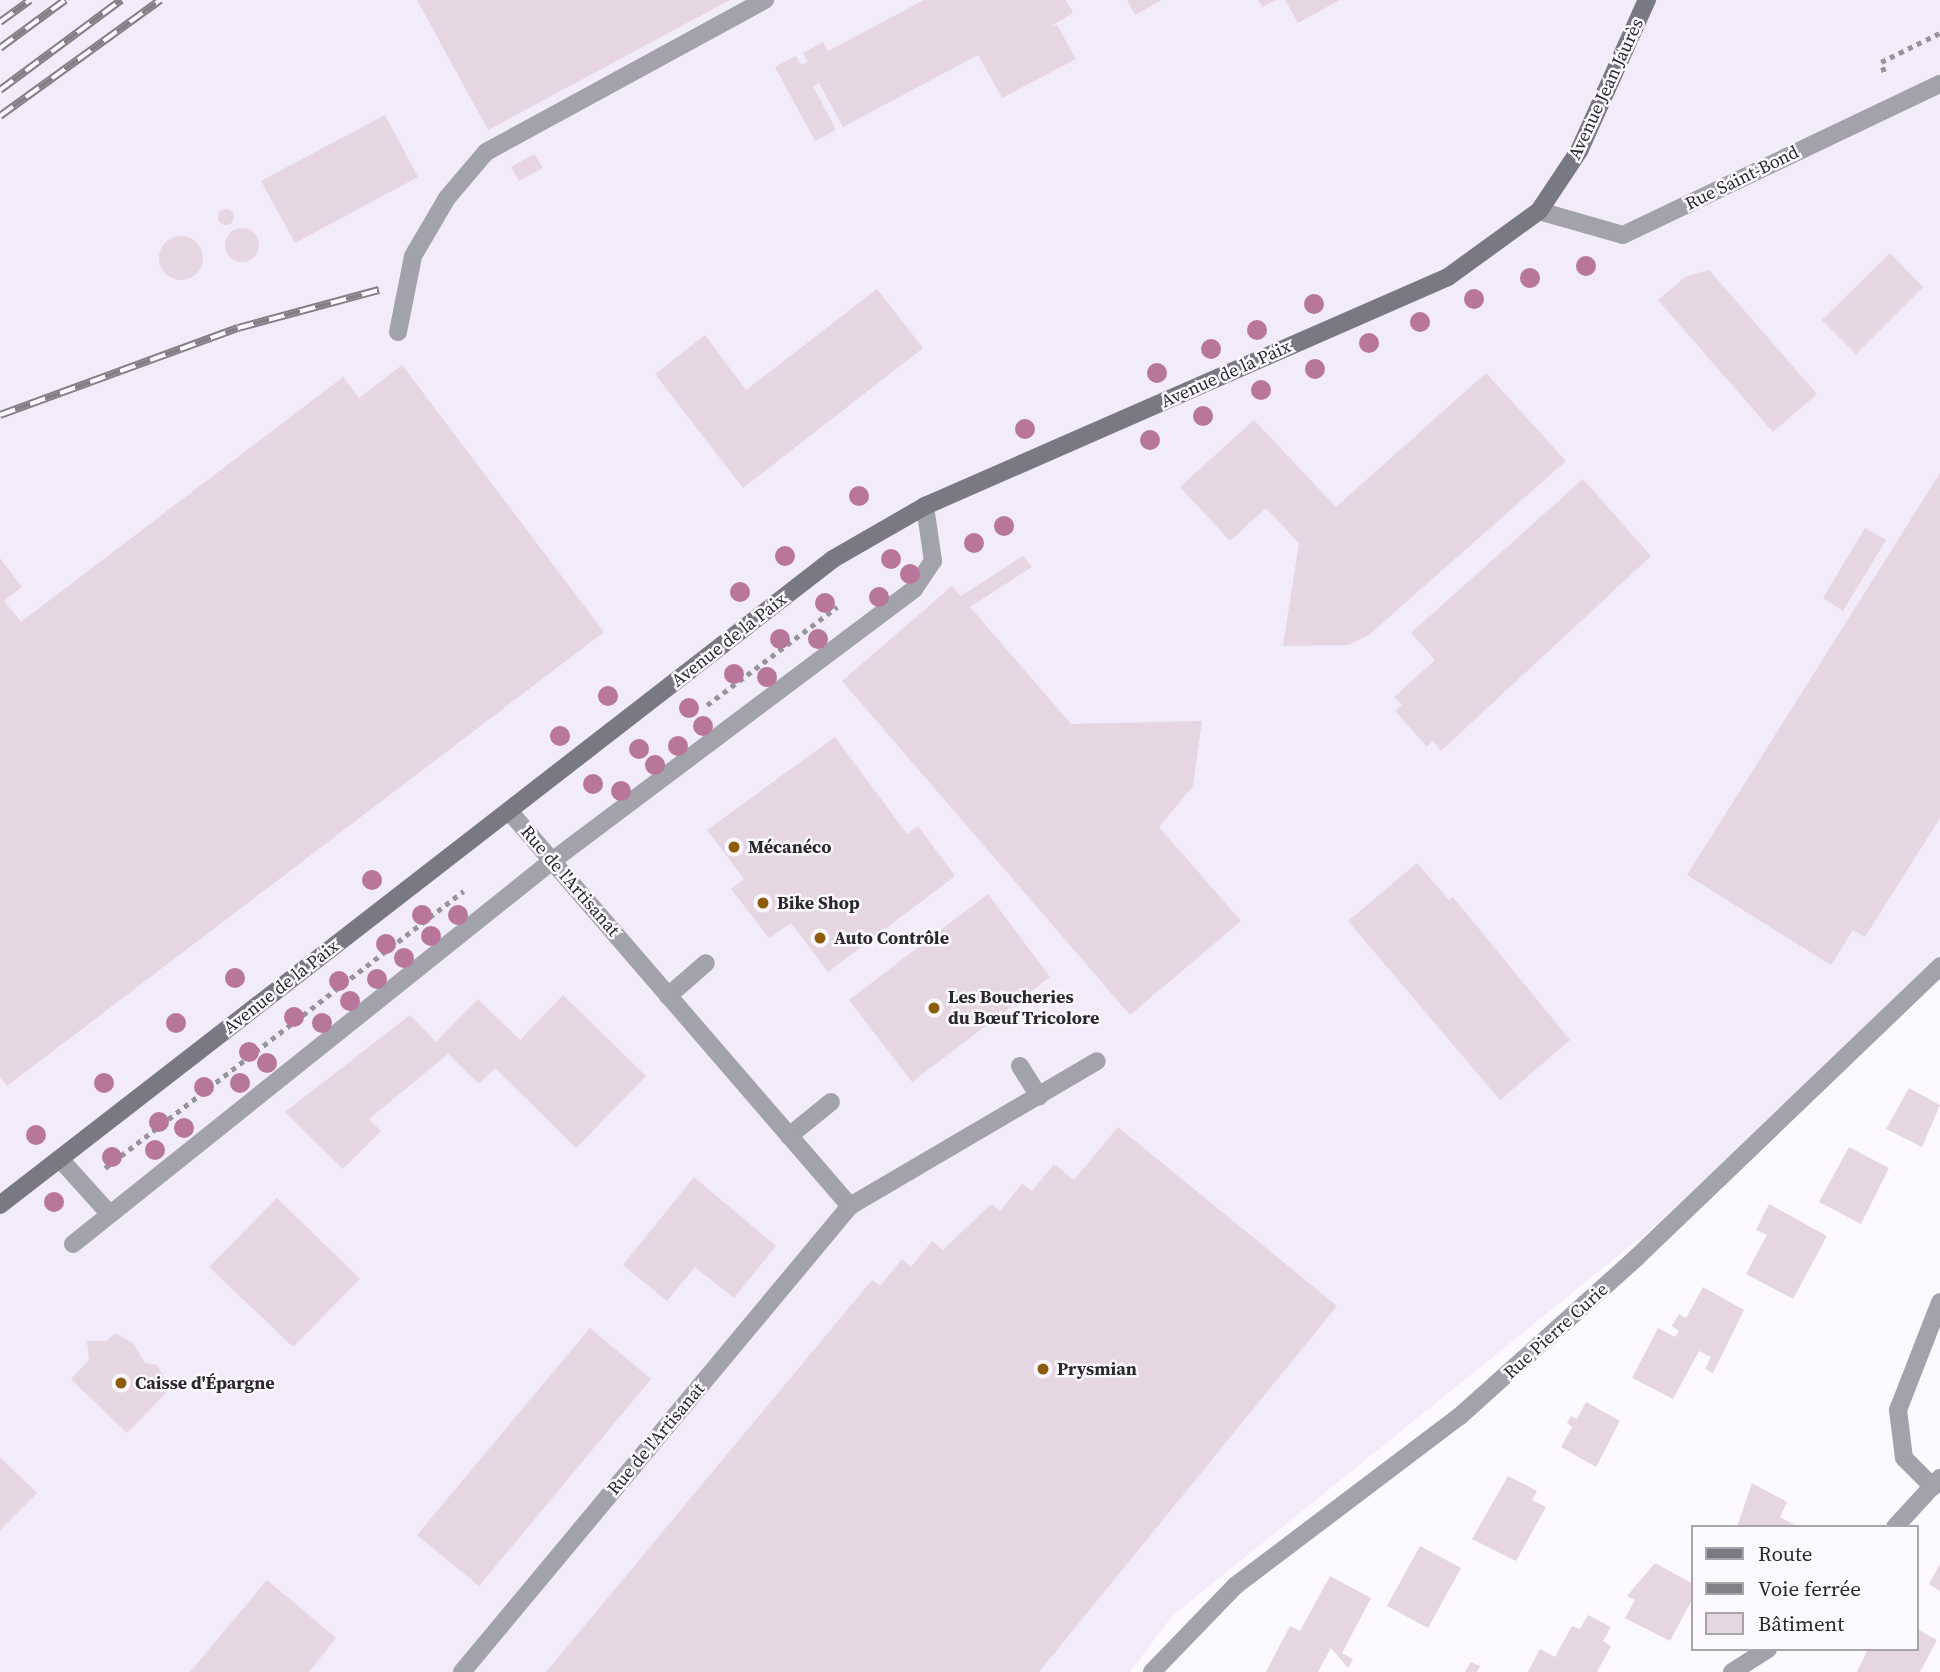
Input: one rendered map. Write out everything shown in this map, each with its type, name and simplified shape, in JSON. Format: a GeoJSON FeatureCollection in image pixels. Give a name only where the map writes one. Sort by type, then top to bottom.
{"type":"FeatureCollection","features":[{"type":"Feature","properties":{"kind":"main road","name":"Avenue Jean Jaurès"},"geometry":{"type":"LineString","coordinates":[[1539,211],[1579,151],[1647,0]]}},
{"type":"Feature","properties":{"kind":"main road","name":"Avenue de la Paix"},"geometry":{"type":"LineString","coordinates":[[0,1205],[833,559],[925,506],[1448,277],[1539,211]]}},
{"type":"Feature","properties":{"kind":"street"},"geometry":{"type":"LineString","coordinates":[[398,332],[413,256],[447,198],[486,152],[765,0]]}},
{"type":"Feature","properties":{"kind":"street","name":"Rue Saint-Bond"},"geometry":{"type":"LineString","coordinates":[[1539,211],[1623,235],[1940,84]]}},
{"type":"Feature","properties":{"kind":"street"},"geometry":{"type":"LineString","coordinates":[[73,1244],[107,1212],[552,861],[914,589],[933,561],[925,506]]}},
{"type":"Feature","properties":{"kind":"street","name":"Rue de l'Artisanat"},"geometry":{"type":"LineString","coordinates":[[509,811],[850,1206]]}},
{"type":"Feature","properties":{"kind":"street"},"geometry":{"type":"LineString","coordinates":[[668,996],[706,963]]}},
{"type":"Feature","properties":{"kind":"street","name":"Rue Pierre Curie"},"geometry":{"type":"LineString","coordinates":[[1152,1672],[1235,1586],[1460,1416],[1636,1258],[1940,966]]}},
{"type":"Feature","properties":{"kind":"street","name":"Rue de l'Artisanat"},"geometry":{"type":"LineString","coordinates":[[462,1672],[850,1206],[1039,1097],[1097,1060]]}},
{"type":"Feature","properties":{"kind":"street"},"geometry":{"type":"LineString","coordinates":[[1020,1066],[1039,1097]]}},
{"type":"Feature","properties":{"kind":"street"},"geometry":{"type":"LineString","coordinates":[[789,1136],[831,1102]]}},
{"type":"Feature","properties":{"kind":"street"},"geometry":{"type":"LineString","coordinates":[[60,1159],[107,1212]]}},
{"type":"Feature","properties":{"kind":"street"},"geometry":{"type":"LineString","coordinates":[[1897,1525],[1936,1483],[1904,1458],[1898,1410],[1940,1302]]}},
{"type":"Feature","properties":{"kind":"street"},"geometry":{"type":"LineString","coordinates":[[1732,1672],[1765,1651]]}},
{"type":"Feature","properties":{"kind":"path"},"geometry":{"type":"LineString","coordinates":[[1884,72],[1881,62],[1940,33]]}},
{"type":"Feature","properties":{"kind":"path"},"geometry":{"type":"LineString","coordinates":[[83,1186],[467,889]]}},
{"type":"Feature","properties":{"kind":"shaded area"},"geometry":{"type":"Polygon","coordinates":[[[0,0],[1940,0],[1940,959],[1650,1230],[1172,1616],[1130,1672],[0,1672],[0,0]]]}},
{"type":"Feature","properties":{"kind":"building"},"geometry":{"type":"Polygon","coordinates":[[[417,0],[730,0],[488,130],[417,0]]]}},
{"type":"Feature","properties":{"kind":"building"},"geometry":{"type":"Polygon","coordinates":[[[924,0],[1066,0],[1073,13],[1051,26],[1057,25],[1076,59],[1002,98],[978,55],[843,127],[819,83],[813,86],[836,130],[815,141],[775,67],[796,56],[801,65],[808,62],[803,53],[823,42],[828,51],[924,0]]]}},
{"type":"Feature","properties":{"kind":"building"},"geometry":{"type":"Polygon","coordinates":[[[1127,0],[1162,0],[1135,15],[1127,0]]]}},
{"type":"Feature","properties":{"kind":"building"},"geometry":{"type":"Polygon","coordinates":[[[1258,0],[1276,0],[1262,7],[1258,0]]]}},
{"type":"Feature","properties":{"kind":"building"},"geometry":{"type":"Polygon","coordinates":[[[1285,0],[1340,0],[1298,23],[1285,0]]]}},
{"type":"Feature","properties":{"kind":"building"},"geometry":{"type":"Polygon","coordinates":[[[385,115],[418,177],[295,243],[261,181],[385,115]]]}},
{"type":"Feature","properties":{"kind":"building"},"geometry":{"type":"Polygon","coordinates":[[[534,154],[543,168],[519,181],[511,167],[534,154]]]}},
{"type":"Feature","properties":{"kind":"building"},"geometry":{"type":"Polygon","coordinates":[[[226,209],[234,217],[226,225],[218,217],[226,209]]]}},
{"type":"Feature","properties":{"kind":"building"},"geometry":{"type":"Polygon","coordinates":[[[242,228],[254,233],[259,245],[254,257],[242,262],[230,257],[225,245],[230,233],[242,228]]]}},
{"type":"Feature","properties":{"kind":"building"},"geometry":{"type":"Polygon","coordinates":[[[181,236],[190,237],[197,242],[202,249],[202,267],[197,274],[190,279],[181,280],[172,279],[165,274],[160,267],[159,258],[160,249],[165,242],[172,237],[181,236]]]}},
{"type":"Feature","properties":{"kind":"building"},"geometry":{"type":"Polygon","coordinates":[[[1890,253],[1923,287],[1856,354],[1822,320],[1890,253]]]}},
{"type":"Feature","properties":{"kind":"building"},"geometry":{"type":"Polygon","coordinates":[[[1709,270],[1817,394],[1773,432],[1658,300],[1685,277],[1709,270]]]}},
{"type":"Feature","properties":{"kind":"building"},"geometry":{"type":"Polygon","coordinates":[[[877,289],[923,348],[743,488],[655,374],[705,335],[746,390],[877,289]]]}},
{"type":"Feature","properties":{"kind":"building"},"geometry":{"type":"Polygon","coordinates":[[[402,365],[604,632],[7,1086],[0,1077],[0,558],[22,587],[4,601],[21,622],[343,377],[359,398],[402,365]]]}},
{"type":"Feature","properties":{"kind":"building"},"geometry":{"type":"Polygon","coordinates":[[[1486,373],[1566,461],[1370,634],[1349,645],[1283,646],[1299,543],[1266,508],[1230,541],[1180,487],[1254,420],[1336,507],[1486,373]]]}},
{"type":"Feature","properties":{"kind":"building"},"geometry":{"type":"Polygon","coordinates":[[[1940,473],[1940,818],[1865,937],[1853,930],[1831,965],[1687,875],[1940,473]]]}},
{"type":"Feature","properties":{"kind":"building"},"geometry":{"type":"Polygon","coordinates":[[[1583,479],[1651,556],[1441,751],[1433,741],[1427,747],[1395,711],[1402,705],[1394,697],[1435,660],[1411,633],[1583,479]]]}},
{"type":"Feature","properties":{"kind":"building"},"geometry":{"type":"Polygon","coordinates":[[[1865,528],[1886,540],[1843,611],[1823,598],[1865,528]]]}},
{"type":"Feature","properties":{"kind":"building"},"geometry":{"type":"Polygon","coordinates":[[[1023,556],[1032,567],[970,607],[1071,724],[1202,721],[1193,786],[1159,827],[1241,921],[1130,1015],[842,681],[952,586],[961,596],[1023,556]]]}},
{"type":"Feature","properties":{"kind":"building"},"geometry":{"type":"Polygon","coordinates":[[[835,737],[907,834],[918,826],[955,876],[828,972],[791,923],[769,938],[731,889],[744,879],[707,830],[835,737]]]}},
{"type":"Feature","properties":{"kind":"building"},"geometry":{"type":"Polygon","coordinates":[[[1417,863],[1449,900],[1453,897],[1570,1040],[1500,1100],[1348,921],[1417,863]]]}},
{"type":"Feature","properties":{"kind":"building"},"geometry":{"type":"Polygon","coordinates":[[[988,894],[1050,977],[912,1082],[849,1000],[988,894]]]}},
{"type":"Feature","properties":{"kind":"building"},"geometry":{"type":"Polygon","coordinates":[[[563,995],[646,1076],[576,1148],[495,1068],[479,1084],[448,1054],[369,1119],[381,1131],[343,1169],[285,1112],[410,1015],[436,1042],[478,999],[520,1040],[563,995]]]}},
{"type":"Feature","properties":{"kind":"building"},"geometry":{"type":"Polygon","coordinates":[[[1909,1088],[1940,1105],[1922,1147],[1886,1129],[1909,1088]]]}},
{"type":"Feature","properties":{"kind":"building","name":"Prysmian"},"geometry":{"type":"Polygon","coordinates":[[[1118,1127],[1337,1306],[1039,1672],[546,1672],[872,1280],[880,1286],[902,1259],[911,1267],[932,1241],[943,1250],[991,1204],[1000,1211],[1022,1184],[1032,1191],[1054,1164],[1074,1180],[1118,1127]]]}},
{"type":"Feature","properties":{"kind":"building"},"geometry":{"type":"Polygon","coordinates":[[[1849,1147],[1889,1168],[1861,1224],[1819,1202],[1849,1147]]]}},
{"type":"Feature","properties":{"kind":"building"},"geometry":{"type":"Polygon","coordinates":[[[694,1177],[776,1246],[734,1298],[695,1267],[667,1301],[623,1265],[694,1177]]]}},
{"type":"Feature","properties":{"kind":"building"},"geometry":{"type":"Polygon","coordinates":[[[277,1198],[360,1279],[293,1347],[209,1267],[277,1198]]]}},
{"type":"Feature","properties":{"kind":"building"},"geometry":{"type":"Polygon","coordinates":[[[1769,1204],[1827,1236],[1793,1299],[1746,1274],[1767,1235],[1756,1230],[1769,1204]]]}},
{"type":"Feature","properties":{"kind":"building"},"geometry":{"type":"Polygon","coordinates":[[[1703,1287],[1744,1310],[1713,1373],[1705,1369],[1711,1357],[1699,1351],[1673,1399],[1632,1378],[1658,1328],[1675,1337],[1679,1331],[1672,1326],[1679,1314],[1686,1318],[1703,1287]]]}},
{"type":"Feature","properties":{"kind":"building"},"geometry":{"type":"Polygon","coordinates":[[[590,1328],[651,1379],[479,1586],[417,1535],[590,1328]]]}},
{"type":"Feature","properties":{"kind":"building","name":"Caisse d'Épargne"},"geometry":{"type":"Polygon","coordinates":[[[115,1333],[133,1343],[145,1363],[157,1365],[171,1388],[127,1433],[71,1379],[89,1360],[87,1341],[107,1341],[115,1333]]]}},
{"type":"Feature","properties":{"kind":"building"},"geometry":{"type":"Polygon","coordinates":[[[1586,1402],[1620,1421],[1596,1467],[1561,1447],[1572,1427],[1567,1423],[1571,1416],[1577,1419],[1586,1402]]]}},
{"type":"Feature","properties":{"kind":"building"},"geometry":{"type":"Polygon","coordinates":[[[0,1457],[37,1493],[0,1530],[0,1457]]]}},
{"type":"Feature","properties":{"kind":"building"},"geometry":{"type":"Polygon","coordinates":[[[1508,1476],[1537,1491],[1532,1500],[1546,1507],[1516,1561],[1472,1539],[1508,1476]]]}},
{"type":"Feature","properties":{"kind":"building"},"geometry":{"type":"Polygon","coordinates":[[[1752,1483],[1787,1502],[1780,1517],[1794,1525],[1738,1525],[1752,1483]]]}},
{"type":"Feature","properties":{"kind":"building"},"geometry":{"type":"Polygon","coordinates":[[[1420,1546],[1461,1568],[1428,1628],[1387,1606],[1420,1546]]]}},
{"type":"Feature","properties":{"kind":"building"},"geometry":{"type":"Polygon","coordinates":[[[1655,1563],[1692,1583],[1692,1600],[1670,1641],[1625,1618],[1635,1600],[1627,1596],[1655,1563]]]}},
{"type":"Feature","properties":{"kind":"building"},"geometry":{"type":"Polygon","coordinates":[[[1940,1564],[1940,1591],[1929,1584],[1940,1564]]]}},
{"type":"Feature","properties":{"kind":"building"},"geometry":{"type":"Polygon","coordinates":[[[1330,1576],[1371,1598],[1342,1653],[1353,1659],[1348,1668],[1331,1648],[1318,1672],[1266,1672],[1290,1626],[1300,1631],[1330,1576]]]}},
{"type":"Feature","properties":{"kind":"building"},"geometry":{"type":"Polygon","coordinates":[[[267,1580],[336,1638],[309,1672],[190,1672],[267,1580]]]}},
{"type":"Feature","properties":{"kind":"building"},"geometry":{"type":"Polygon","coordinates":[[[1588,1615],[1611,1627],[1603,1641],[1611,1646],[1597,1672],[1528,1672],[1540,1649],[1555,1657],[1572,1626],[1580,1629],[1588,1615]]]}},
{"type":"Feature","properties":{"kind":"building"},"geometry":{"type":"Polygon","coordinates":[[[1919,1630],[1937,1640],[1920,1672],[1857,1672],[1867,1651],[1919,1651],[1919,1630]]]}},
{"type":"Feature","properties":{"kind":"building"},"geometry":{"type":"Polygon","coordinates":[[[1471,1662],[1480,1666],[1477,1672],[1465,1672],[1471,1662]]]}},
{"type":"Feature","properties":{"kind":"railway"},"geometry":{"type":"LineString","coordinates":[[0,22],[30,0]]}},
{"type":"Feature","properties":{"kind":"railway"},"geometry":{"type":"LineString","coordinates":[[0,48],[65,0]]}},
{"type":"Feature","properties":{"kind":"railway"},"geometry":{"type":"LineString","coordinates":[[0,90],[121,0]]}},
{"type":"Feature","properties":{"kind":"railway"},"geometry":{"type":"LineString","coordinates":[[0,116],[160,0]]}},
{"type":"Feature","properties":{"kind":"railway"},"geometry":{"type":"LineString","coordinates":[[0,415],[238,328],[379,290]]}},
{"type":"Feature","properties":{"kind":"place","name":"Mécanéco"},"geometry":{"type":"Point","coordinates":[734,847]}},
{"type":"Feature","properties":{"kind":"place","name":"Bike Shop"},"geometry":{"type":"Point","coordinates":[763,903]}},
{"type":"Feature","properties":{"kind":"place","name":"Auto Contrôle"},"geometry":{"type":"Point","coordinates":[820,938]}},
{"type":"Feature","properties":{"kind":"place","name":"Les Boucheries du Bœuf Tricolore"},"geometry":{"type":"Point","coordinates":[934,1008]}},
{"type":"Feature","properties":{"kind":"place","name":"Prysmian"},"geometry":{"type":"Point","coordinates":[1043,1369]}},
{"type":"Feature","properties":{"kind":"place","name":"Caisse d'Épargne"},"geometry":{"type":"Point","coordinates":[121,1383]}}]}
